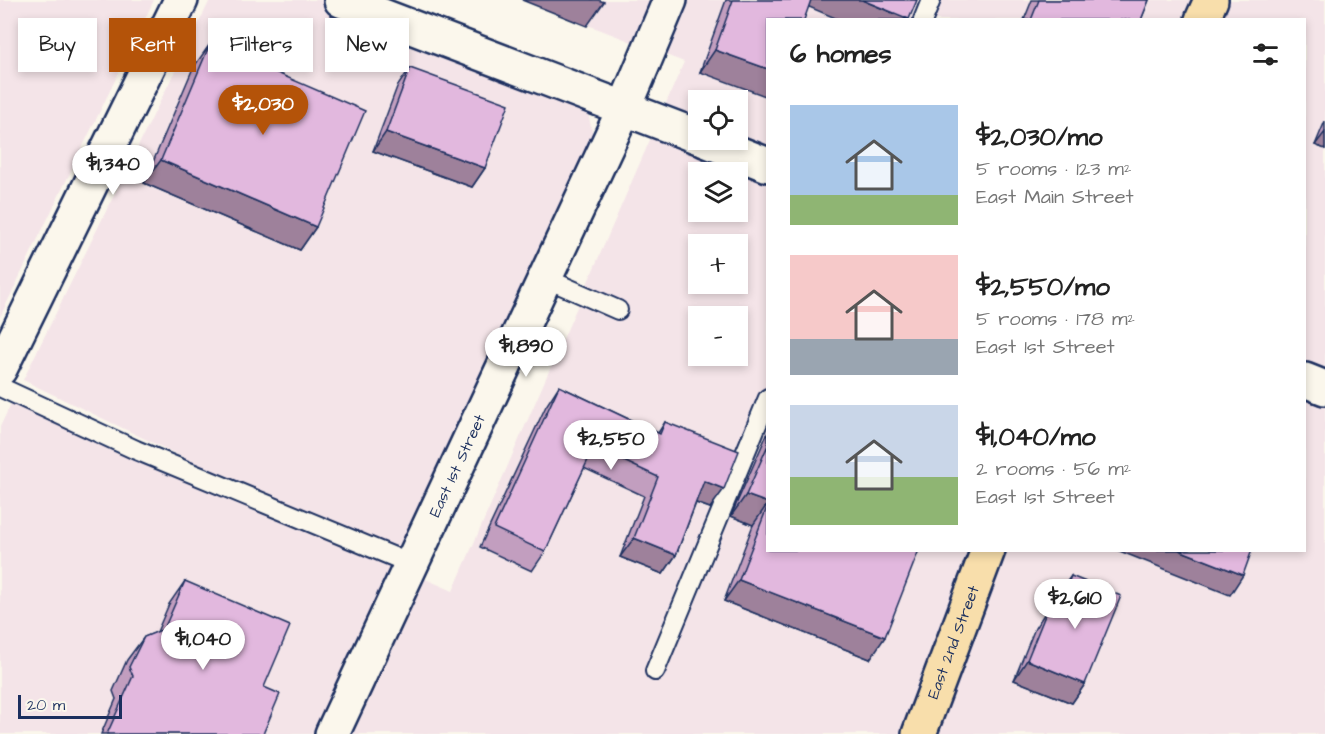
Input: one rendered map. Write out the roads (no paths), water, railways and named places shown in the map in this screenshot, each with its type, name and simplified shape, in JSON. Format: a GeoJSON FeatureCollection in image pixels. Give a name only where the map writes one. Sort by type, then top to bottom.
{"type":"FeatureCollection","features":[{"type":"Feature","properties":{"kind":"main road"},"geometry":{"type":"LineString","coordinates":[[1203,18],[1210,0]]}},
{"type":"Feature","properties":{"kind":"main road","name":"East 2nd Street"},"geometry":{"type":"LineString","coordinates":[[919,734],[987,552]]}},
{"type":"Feature","properties":{"kind":"street"},"geometry":{"type":"LineString","coordinates":[[0,369],[181,0]]}},
{"type":"Feature","properties":{"kind":"street"},"geometry":{"type":"LineString","coordinates":[[341,0],[688,133]]}},
{"type":"Feature","properties":{"kind":"street","name":"East 1st Street"},"geometry":{"type":"LineString","coordinates":[[332,734],[625,107],[670,0]]}},
{"type":"Feature","properties":{"kind":"street"},"geometry":{"type":"LineString","coordinates":[[730,150],[766,164]]}},
{"type":"Feature","properties":{"kind":"street"},"geometry":{"type":"LineString","coordinates":[[1306,380],[1325,388]]}},
{"type":"Feature","properties":{"kind":"lane"},"geometry":{"type":"LineString","coordinates":[[924,18],[931,0]]}},
{"type":"Feature","properties":{"kind":"lane"},"geometry":{"type":"LineString","coordinates":[[545,278],[618,310]]}},
{"type":"Feature","properties":{"kind":"lane"},"geometry":{"type":"LineString","coordinates":[[0,387],[136,450],[411,564]]}},
{"type":"Feature","properties":{"kind":"lane"},"geometry":{"type":"LineString","coordinates":[[655,671],[766,403]]}}]}
